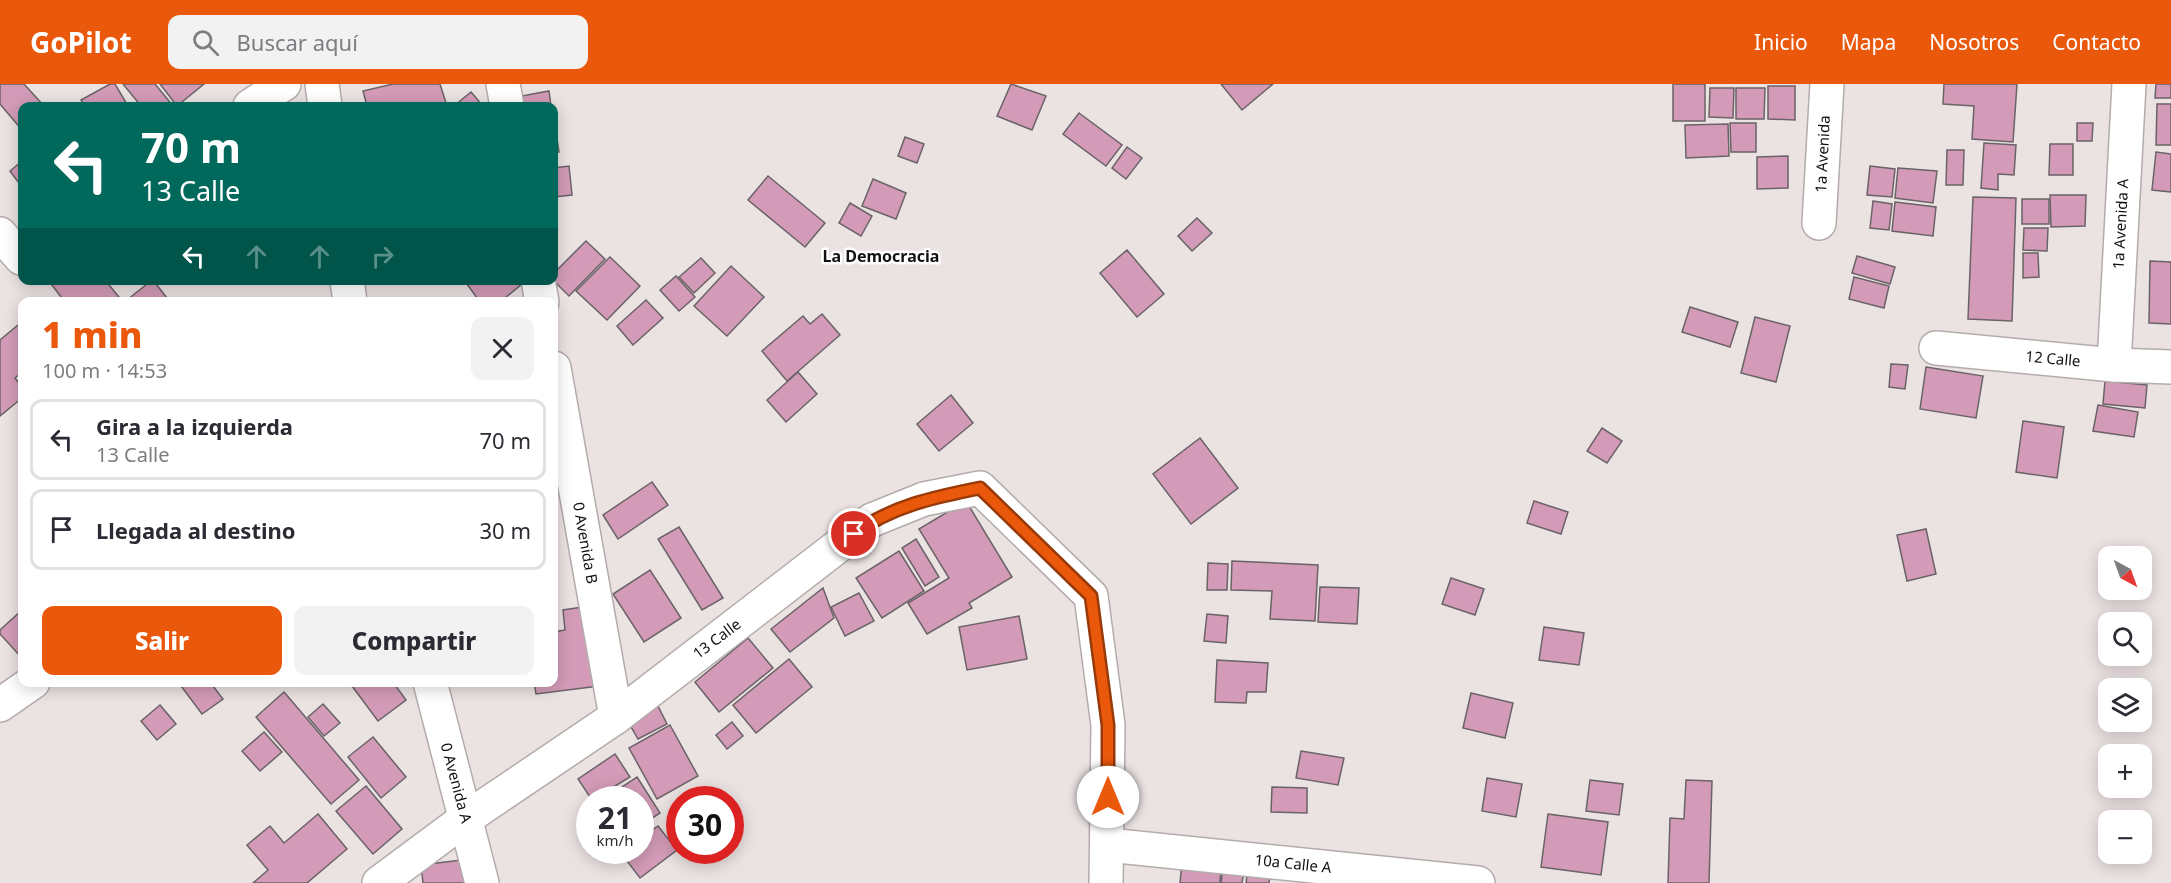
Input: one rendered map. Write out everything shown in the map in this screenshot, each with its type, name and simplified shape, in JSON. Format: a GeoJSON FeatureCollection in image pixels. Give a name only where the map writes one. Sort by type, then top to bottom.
{"type":"FeatureCollection","features":[{"type":"Feature","properties":{"kind":"street"},"geometry":{"type":"LineString","coordinates":[[256,102],[284,84]]}},
{"type":"Feature","properties":{"kind":"street"},"geometry":{"type":"LineString","coordinates":[[322,84],[324,102]]}},
{"type":"Feature","properties":{"kind":"street"},"geometry":{"type":"LineString","coordinates":[[503,84],[506,102]]}},
{"type":"Feature","properties":{"kind":"street","name":"1a Avenida"},"geometry":{"type":"LineString","coordinates":[[1819,224],[1827,84]]}},
{"type":"Feature","properties":{"kind":"street","name":"1a Avenida A"},"geometry":{"type":"LineString","coordinates":[[2114,364],[2129,84]]}},
{"type":"Feature","properties":{"kind":"street"},"geometry":{"type":"LineString","coordinates":[[0,234],[15,263]]}},
{"type":"Feature","properties":{"kind":"street","name":"12 Calle"},"geometry":{"type":"LineString","coordinates":[[1936,348],[2171,367]]}},
{"type":"Feature","properties":{"kind":"street","name":"0 Avenida B"},"geometry":{"type":"LineString","coordinates":[[558,391],[616,717]]}},
{"type":"Feature","properties":{"kind":"street","name":"13 Calle"},"geometry":{"type":"LineString","coordinates":[[379,883],[465,819],[616,717],[872,520],[924,499],[980,488],[1091,596],[1108,725],[1108,845]]}},
{"type":"Feature","properties":{"kind":"street"},"geometry":{"type":"LineString","coordinates":[[0,705],[26,687]]}},
{"type":"Feature","properties":{"kind":"street","name":"0 Avenida A"},"geometry":{"type":"LineString","coordinates":[[431,687],[482,883]]}},
{"type":"Feature","properties":{"kind":"street"},"geometry":{"type":"LineString","coordinates":[[1106,883],[1108,845]]}},
{"type":"Feature","properties":{"kind":"street","name":"10a Calle A"},"geometry":{"type":"LineString","coordinates":[[1108,845],[1478,883]]}},
{"type":"Feature","properties":{"kind":"building"},"geometry":{"type":"Polygon","coordinates":[[[0,84],[24,84],[40,102],[18,102],[18,125],[0,104],[0,84]]]}},
{"type":"Feature","properties":{"kind":"building"},"geometry":{"type":"Polygon","coordinates":[[[110,84],[115,84],[126,102],[82,102],[81,100],[110,84]]]}},
{"type":"Feature","properties":{"kind":"building"},"geometry":{"type":"Polygon","coordinates":[[[123,84],[155,84],[170,102],[138,102],[123,84]]]}},
{"type":"Feature","properties":{"kind":"building"},"geometry":{"type":"Polygon","coordinates":[[[160,84],[204,84],[182,102],[174,102],[160,84]]]}},
{"type":"Feature","properties":{"kind":"building"},"geometry":{"type":"Polygon","coordinates":[[[393,84],[440,84],[446,102],[366,102],[363,91],[393,84]]]}},
{"type":"Feature","properties":{"kind":"building"},"geometry":{"type":"Polygon","coordinates":[[[1011,84],[1046,96],[1032,130],[997,116],[1011,84]]]}},
{"type":"Feature","properties":{"kind":"building"},"geometry":{"type":"Polygon","coordinates":[[[1221,84],[1273,84],[1242,110],[1221,84]]]}},
{"type":"Feature","properties":{"kind":"building"},"geometry":{"type":"Polygon","coordinates":[[[1673,84],[1705,84],[1705,121],[1673,121],[1673,84]]]}},
{"type":"Feature","properties":{"kind":"building"},"geometry":{"type":"Polygon","coordinates":[[[1944,84],[2017,84],[2013,142],[1972,139],[1974,106],[1943,104],[1944,84]]]}},
{"type":"Feature","properties":{"kind":"building"},"geometry":{"type":"Polygon","coordinates":[[[2156,84],[2171,84],[2171,98],[2155,98],[2156,84]]]}},
{"type":"Feature","properties":{"kind":"building"},"geometry":{"type":"Polygon","coordinates":[[[1768,86],[1795,86],[1795,120],[1768,119],[1768,86]]]}},
{"type":"Feature","properties":{"kind":"building"},"geometry":{"type":"Polygon","coordinates":[[[1710,88],[1734,88],[1733,118],[1709,117],[1710,88]]]}},
{"type":"Feature","properties":{"kind":"building"},"geometry":{"type":"Polygon","coordinates":[[[1736,88],[1765,88],[1764,119],[1736,119],[1736,88]]]}},
{"type":"Feature","properties":{"kind":"building"},"geometry":{"type":"Polygon","coordinates":[[[549,91],[550,102],[512,102],[511,98],[549,91]]]}},
{"type":"Feature","properties":{"kind":"building"},"geometry":{"type":"Polygon","coordinates":[[[471,92],[480,102],[459,102],[471,92]]]}},
{"type":"Feature","properties":{"kind":"building"},"geometry":{"type":"Polygon","coordinates":[[[2157,104],[2171,104],[2171,145],[2156,145],[2157,104]]]}},
{"type":"Feature","properties":{"kind":"building"},"geometry":{"type":"Polygon","coordinates":[[[1079,113],[1122,145],[1106,166],[1063,134],[1079,113]]]}},
{"type":"Feature","properties":{"kind":"building"},"geometry":{"type":"Polygon","coordinates":[[[1730,123],[1756,123],[1756,152],[1731,152],[1730,123]]]}},
{"type":"Feature","properties":{"kind":"building"},"geometry":{"type":"Polygon","coordinates":[[[2077,123],[2093,123],[2092,141],[2077,141],[2077,123]]]}},
{"type":"Feature","properties":{"kind":"building"},"geometry":{"type":"Polygon","coordinates":[[[1728,124],[1729,156],[1686,158],[1685,125],[1728,124]]]}},
{"type":"Feature","properties":{"kind":"building"},"geometry":{"type":"Polygon","coordinates":[[[905,137],[924,144],[917,163],[898,156],[905,137]]]}},
{"type":"Feature","properties":{"kind":"building"},"geometry":{"type":"Polygon","coordinates":[[[1984,143],[2016,145],[2014,175],[1998,174],[1998,190],[1981,188],[1984,143]]]}},
{"type":"Feature","properties":{"kind":"building"},"geometry":{"type":"Polygon","coordinates":[[[2050,144],[2073,144],[2073,175],[2049,175],[2050,144]]]}},
{"type":"Feature","properties":{"kind":"building"},"geometry":{"type":"Polygon","coordinates":[[[1127,147],[1142,158],[1126,179],[1112,168],[1127,147]]]}},
{"type":"Feature","properties":{"kind":"building"},"geometry":{"type":"Polygon","coordinates":[[[1947,150],[1964,150],[1963,185],[1946,185],[1947,150]]]}},
{"type":"Feature","properties":{"kind":"building"},"geometry":{"type":"Polygon","coordinates":[[[2156,152],[2171,154],[2171,192],[2152,190],[2156,152]]]}},
{"type":"Feature","properties":{"kind":"building"},"geometry":{"type":"Polygon","coordinates":[[[1788,156],[1788,188],[1757,189],[1757,157],[1788,156]]]}},
{"type":"Feature","properties":{"kind":"building"},"geometry":{"type":"Polygon","coordinates":[[[18,164],[18,182],[10,171],[18,164]]]}},
{"type":"Feature","properties":{"kind":"building"},"geometry":{"type":"Polygon","coordinates":[[[569,166],[572,195],[558,197],[558,167],[569,166]]]}},
{"type":"Feature","properties":{"kind":"building"},"geometry":{"type":"Polygon","coordinates":[[[1870,166],[1895,169],[1892,197],[1867,195],[1870,166]]]}},
{"type":"Feature","properties":{"kind":"building"},"geometry":{"type":"Polygon","coordinates":[[[1898,168],[1937,171],[1933,203],[1895,198],[1898,168]]]}},
{"type":"Feature","properties":{"kind":"building"},"geometry":{"type":"Polygon","coordinates":[[[768,176],[825,223],[805,247],[748,200],[768,176]]]}},
{"type":"Feature","properties":{"kind":"building"},"geometry":{"type":"Polygon","coordinates":[[[873,179],[906,193],[896,219],[862,206],[873,179]]]}},
{"type":"Feature","properties":{"kind":"building"},"geometry":{"type":"Polygon","coordinates":[[[2050,195],[2086,195],[2085,226],[2051,227],[2050,195]]]}},
{"type":"Feature","properties":{"kind":"building"},"geometry":{"type":"Polygon","coordinates":[[[1973,197],[2016,198],[2012,321],[1968,319],[1973,197]]]}},
{"type":"Feature","properties":{"kind":"building"},"geometry":{"type":"Polygon","coordinates":[[[2022,199],[2049,199],[2049,224],[2022,224],[2022,199]]]}},
{"type":"Feature","properties":{"kind":"building"},"geometry":{"type":"Polygon","coordinates":[[[1873,201],[1892,204],[1889,230],[1870,228],[1873,201]]]}},
{"type":"Feature","properties":{"kind":"building"},"geometry":{"type":"Polygon","coordinates":[[[1895,202],[1936,207],[1933,236],[1892,231],[1895,202]]]}},
{"type":"Feature","properties":{"kind":"building"},"geometry":{"type":"Polygon","coordinates":[[[850,203],[872,216],[861,236],[839,223],[850,203]]]}},
{"type":"Feature","properties":{"kind":"building"},"geometry":{"type":"Polygon","coordinates":[[[1197,218],[1212,233],[1192,251],[1178,236],[1197,218]]]}},
{"type":"Feature","properties":{"kind":"building"},"geometry":{"type":"Polygon","coordinates":[[[2024,228],[2048,228],[2047,251],[2023,250],[2024,228]]]}},
{"type":"Feature","properties":{"kind":"building"},"geometry":{"type":"Polygon","coordinates":[[[586,241],[605,259],[569,296],[558,285],[558,269],[586,241]]]}},
{"type":"Feature","properties":{"kind":"building"},"geometry":{"type":"Polygon","coordinates":[[[1127,250],[1164,294],[1137,317],[1100,273],[1127,250]]]}},
{"type":"Feature","properties":{"kind":"building"},"geometry":{"type":"Polygon","coordinates":[[[2023,253],[2038,253],[2039,277],[2023,278],[2023,253]]]}},
{"type":"Feature","properties":{"kind":"building"},"geometry":{"type":"Polygon","coordinates":[[[1857,256],[1895,267],[1890,284],[1852,273],[1857,256]]]}},
{"type":"Feature","properties":{"kind":"building"},"geometry":{"type":"Polygon","coordinates":[[[610,257],[640,286],[607,320],[576,291],[610,257]]]}},
{"type":"Feature","properties":{"kind":"building"},"geometry":{"type":"Polygon","coordinates":[[[701,258],[715,273],[694,293],[679,277],[701,258]]]}},
{"type":"Feature","properties":{"kind":"building"},"geometry":{"type":"Polygon","coordinates":[[[2150,261],[2171,262],[2171,324],[2149,323],[2150,261]]]}},
{"type":"Feature","properties":{"kind":"building"},"geometry":{"type":"Polygon","coordinates":[[[731,266],[764,297],[727,336],[694,306],[731,266]]]}},
{"type":"Feature","properties":{"kind":"building"},"geometry":{"type":"Polygon","coordinates":[[[676,276],[695,297],[679,311],[660,290],[676,276]]]}},
{"type":"Feature","properties":{"kind":"building"},"geometry":{"type":"Polygon","coordinates":[[[1854,277],[1889,286],[1884,308],[1849,299],[1854,277]]]}},
{"type":"Feature","properties":{"kind":"building"},"geometry":{"type":"Polygon","coordinates":[[[52,285],[109,285],[119,297],[61,297],[52,285]]]}},
{"type":"Feature","properties":{"kind":"building"},"geometry":{"type":"Polygon","coordinates":[[[146,285],[157,285],[166,297],[131,297],[146,285]]]}},
{"type":"Feature","properties":{"kind":"building"},"geometry":{"type":"Polygon","coordinates":[[[468,285],[521,285],[506,297],[476,297],[468,285]]]}},
{"type":"Feature","properties":{"kind":"building"},"geometry":{"type":"Polygon","coordinates":[[[646,300],[663,318],[633,345],[617,326],[646,300]]]}},
{"type":"Feature","properties":{"kind":"building"},"geometry":{"type":"Polygon","coordinates":[[[1690,307],[1738,322],[1730,347],[1682,332],[1690,307]]]}},
{"type":"Feature","properties":{"kind":"building"},"geometry":{"type":"Polygon","coordinates":[[[822,314],[840,335],[787,381],[762,351],[803,316],[810,324],[822,314]]]}},
{"type":"Feature","properties":{"kind":"building"},"geometry":{"type":"Polygon","coordinates":[[[1755,317],[1790,326],[1776,382],[1741,373],[1755,317]]]}},
{"type":"Feature","properties":{"kind":"building"},"geometry":{"type":"Polygon","coordinates":[[[18,325],[18,375],[15,378],[18,382],[18,401],[0,416],[0,340],[18,325]]]}},
{"type":"Feature","properties":{"kind":"building"},"geometry":{"type":"Polygon","coordinates":[[[1891,364],[1908,365],[1905,389],[1889,387],[1891,364]]]}},
{"type":"Feature","properties":{"kind":"building"},"geometry":{"type":"Polygon","coordinates":[[[1926,367],[1983,376],[1976,418],[1920,409],[1926,367]]]}},
{"type":"Feature","properties":{"kind":"building"},"geometry":{"type":"Polygon","coordinates":[[[798,372],[817,394],[786,422],[767,400],[798,372]]]}},
{"type":"Feature","properties":{"kind":"building"},"geometry":{"type":"Polygon","coordinates":[[[2105,381],[2147,385],[2145,408],[2103,404],[2105,381]]]}},
{"type":"Feature","properties":{"kind":"building"},"geometry":{"type":"Polygon","coordinates":[[[951,395],[973,423],[939,451],[917,424],[951,395]]]}},
{"type":"Feature","properties":{"kind":"building"},"geometry":{"type":"Polygon","coordinates":[[[2098,405],[2138,412],[2134,437],[2093,431],[2098,405]]]}},
{"type":"Feature","properties":{"kind":"building"},"geometry":{"type":"Polygon","coordinates":[[[2023,421],[2064,427],[2057,478],[2016,472],[2023,421]]]}},
{"type":"Feature","properties":{"kind":"building"},"geometry":{"type":"Polygon","coordinates":[[[1602,428],[1622,441],[1607,463],[1587,451],[1602,428]]]}},
{"type":"Feature","properties":{"kind":"building"},"geometry":{"type":"Polygon","coordinates":[[[1200,438],[1238,488],[1191,524],[1153,474],[1200,438]]]}},
{"type":"Feature","properties":{"kind":"building"},"geometry":{"type":"Polygon","coordinates":[[[652,482],[668,505],[618,539],[603,515],[652,482]]]}},
{"type":"Feature","properties":{"kind":"building"},"geometry":{"type":"Polygon","coordinates":[[[966,501],[1012,577],[969,603],[972,608],[927,634],[908,603],[949,578],[919,529],[966,501]]]}},
{"type":"Feature","properties":{"kind":"building"},"geometry":{"type":"Polygon","coordinates":[[[1534,501],[1568,512],[1561,534],[1527,523],[1534,501]]]}},
{"type":"Feature","properties":{"kind":"building"},"geometry":{"type":"Polygon","coordinates":[[[679,527],[723,598],[702,610],[658,539],[679,527]]]}},
{"type":"Feature","properties":{"kind":"building"},"geometry":{"type":"Polygon","coordinates":[[[1926,529],[1936,574],[1907,581],[1897,535],[1926,529]]]}},
{"type":"Feature","properties":{"kind":"building"},"geometry":{"type":"Polygon","coordinates":[[[916,539],[939,577],[925,586],[902,548],[916,539]]]}},
{"type":"Feature","properties":{"kind":"building"},"geometry":{"type":"Polygon","coordinates":[[[899,551],[924,591],[882,618],[856,578],[899,551]]]}},
{"type":"Feature","properties":{"kind":"building"},"geometry":{"type":"Polygon","coordinates":[[[1232,561],[1318,565],[1315,621],[1270,619],[1272,591],[1231,590],[1232,561]]]}},
{"type":"Feature","properties":{"kind":"building"},"geometry":{"type":"Polygon","coordinates":[[[1208,563],[1228,564],[1227,590],[1207,590],[1208,563]]]}},
{"type":"Feature","properties":{"kind":"building"},"geometry":{"type":"Polygon","coordinates":[[[650,570],[681,618],[644,642],[613,594],[650,570]]]}},
{"type":"Feature","properties":{"kind":"building"},"geometry":{"type":"Polygon","coordinates":[[[1451,578],[1484,589],[1475,615],[1442,604],[1451,578]]]}},
{"type":"Feature","properties":{"kind":"building"},"geometry":{"type":"Polygon","coordinates":[[[1320,587],[1359,588],[1357,624],[1318,622],[1320,587]]]}},
{"type":"Feature","properties":{"kind":"building"},"geometry":{"type":"Polygon","coordinates":[[[823,588],[834,618],[790,652],[771,629],[823,588]]]}},
{"type":"Feature","properties":{"kind":"building"},"geometry":{"type":"Polygon","coordinates":[[[859,593],[874,621],[845,636],[831,607],[859,593]]]}},
{"type":"Feature","properties":{"kind":"building"},"geometry":{"type":"Polygon","coordinates":[[[589,606],[599,686],[536,694],[535,687],[558,687],[558,631],[565,630],[563,610],[589,606]]]}},
{"type":"Feature","properties":{"kind":"building"},"geometry":{"type":"Polygon","coordinates":[[[18,614],[18,654],[0,634],[0,630],[18,614]]]}},
{"type":"Feature","properties":{"kind":"building"},"geometry":{"type":"Polygon","coordinates":[[[1207,614],[1228,616],[1226,643],[1204,641],[1207,614]]]}},
{"type":"Feature","properties":{"kind":"building"},"geometry":{"type":"Polygon","coordinates":[[[1019,616],[1027,659],[967,670],[959,627],[1019,616]]]}},
{"type":"Feature","properties":{"kind":"building"},"geometry":{"type":"Polygon","coordinates":[[[1544,627],[1584,633],[1579,665],[1539,660],[1544,627]]]}},
{"type":"Feature","properties":{"kind":"building"},"geometry":{"type":"Polygon","coordinates":[[[748,638],[773,668],[719,712],[695,682],[748,638]]]}},
{"type":"Feature","properties":{"kind":"building"},"geometry":{"type":"Polygon","coordinates":[[[789,659],[812,687],[756,733],[733,705],[789,659]]]}},
{"type":"Feature","properties":{"kind":"building"},"geometry":{"type":"Polygon","coordinates":[[[1217,660],[1268,663],[1266,692],[1247,692],[1246,703],[1215,702],[1217,660]]]}},
{"type":"Feature","properties":{"kind":"building"},"geometry":{"type":"Polygon","coordinates":[[[182,687],[214,687],[223,699],[202,714],[182,687]]]}},
{"type":"Feature","properties":{"kind":"building"},"geometry":{"type":"Polygon","coordinates":[[[353,687],[397,687],[406,700],[378,721],[353,687]]]}},
{"type":"Feature","properties":{"kind":"building"},"geometry":{"type":"Polygon","coordinates":[[[284,692],[359,780],[331,804],[256,717],[284,692]]]}},
{"type":"Feature","properties":{"kind":"building"},"geometry":{"type":"Polygon","coordinates":[[[1471,693],[1513,703],[1505,738],[1463,728],[1471,693]]]}},
{"type":"Feature","properties":{"kind":"building"},"geometry":{"type":"Polygon","coordinates":[[[656,702],[667,724],[638,739],[626,718],[656,702]]]}},
{"type":"Feature","properties":{"kind":"building"},"geometry":{"type":"Polygon","coordinates":[[[323,704],[340,723],[324,736],[308,717],[323,704]]]}},
{"type":"Feature","properties":{"kind":"building"},"geometry":{"type":"Polygon","coordinates":[[[160,705],[176,724],[157,740],[141,721],[160,705]]]}},
{"type":"Feature","properties":{"kind":"building"},"geometry":{"type":"Polygon","coordinates":[[[732,722],[743,736],[727,749],[716,735],[732,722]]]}},
{"type":"Feature","properties":{"kind":"building"},"geometry":{"type":"Polygon","coordinates":[[[670,725],[698,776],[680,786],[666,786],[666,794],[657,799],[654,786],[650,786],[629,748],[670,725]]]}},
{"type":"Feature","properties":{"kind":"building"},"geometry":{"type":"Polygon","coordinates":[[[264,732],[282,752],[260,771],[242,751],[264,732]]]}},
{"type":"Feature","properties":{"kind":"building"},"geometry":{"type":"Polygon","coordinates":[[[373,737],[406,777],[381,798],[348,757],[373,737]]]}},
{"type":"Feature","properties":{"kind":"building"},"geometry":{"type":"Polygon","coordinates":[[[1301,751],[1344,758],[1338,785],[1296,778],[1301,751]]]}},
{"type":"Feature","properties":{"kind":"building"},"geometry":{"type":"Polygon","coordinates":[[[615,754],[630,777],[615,786],[583,786],[578,779],[615,754]]]}},
{"type":"Feature","properties":{"kind":"building"},"geometry":{"type":"Polygon","coordinates":[[[637,777],[643,786],[623,786],[637,777]]]}},
{"type":"Feature","properties":{"kind":"building"},"geometry":{"type":"Polygon","coordinates":[[[1487,778],[1522,784],[1516,817],[1482,811],[1487,778]]]}},
{"type":"Feature","properties":{"kind":"building"},"geometry":{"type":"Polygon","coordinates":[[[1590,780],[1623,784],[1619,815],[1586,811],[1590,780]]]}},
{"type":"Feature","properties":{"kind":"building"},"geometry":{"type":"Polygon","coordinates":[[[1686,780],[1712,781],[1709,883],[1668,883],[1670,818],[1684,819],[1686,780]]]}},
{"type":"Feature","properties":{"kind":"building"},"geometry":{"type":"Polygon","coordinates":[[[366,786],[402,829],[373,854],[336,811],[366,786]]]}},
{"type":"Feature","properties":{"kind":"building"},"geometry":{"type":"Polygon","coordinates":[[[1272,787],[1307,788],[1307,813],[1271,812],[1272,787]]]}},
{"type":"Feature","properties":{"kind":"building"},"geometry":{"type":"Polygon","coordinates":[[[654,804],[660,813],[654,817],[654,804]]]}},
{"type":"Feature","properties":{"kind":"building"},"geometry":{"type":"Polygon","coordinates":[[[318,814],[347,849],[307,883],[253,883],[268,870],[247,845],[270,826],[284,843],[318,814]]]}},
{"type":"Feature","properties":{"kind":"building"},"geometry":{"type":"Polygon","coordinates":[[[1548,814],[1608,822],[1601,875],[1541,867],[1548,814]]]}},
{"type":"Feature","properties":{"kind":"building"},"geometry":{"type":"Polygon","coordinates":[[[658,826],[666,836],[666,858],[640,878],[629,864],[654,864],[654,829],[658,826]]]}},
{"type":"Feature","properties":{"kind":"building"},"geometry":{"type":"Polygon","coordinates":[[[470,859],[473,883],[423,883],[421,865],[470,859]]]}},
{"type":"Feature","properties":{"kind":"building"},"geometry":{"type":"Polygon","coordinates":[[[1182,862],[1221,865],[1220,883],[1180,883],[1182,862]]]}},
{"type":"Feature","properties":{"kind":"building"},"geometry":{"type":"Polygon","coordinates":[[[1248,867],[1271,870],[1269,883],[1246,883],[1248,867]]]}},
{"type":"Feature","properties":{"kind":"building"},"geometry":{"type":"Polygon","coordinates":[[[1223,868],[1244,871],[1242,883],[1221,883],[1223,868]]]}},
{"type":"Feature","properties":{"kind":"district","name":"La Democracia"},"geometry":{"type":"Point","coordinates":[881,256]}},
{"type":"Feature","properties":{"kind":"route"},"geometry":{"type":"LineString","coordinates":[[854,534],[872,520],[924,499],[980,488],[1091,596],[1108,725],[1108,797]]}}]}
